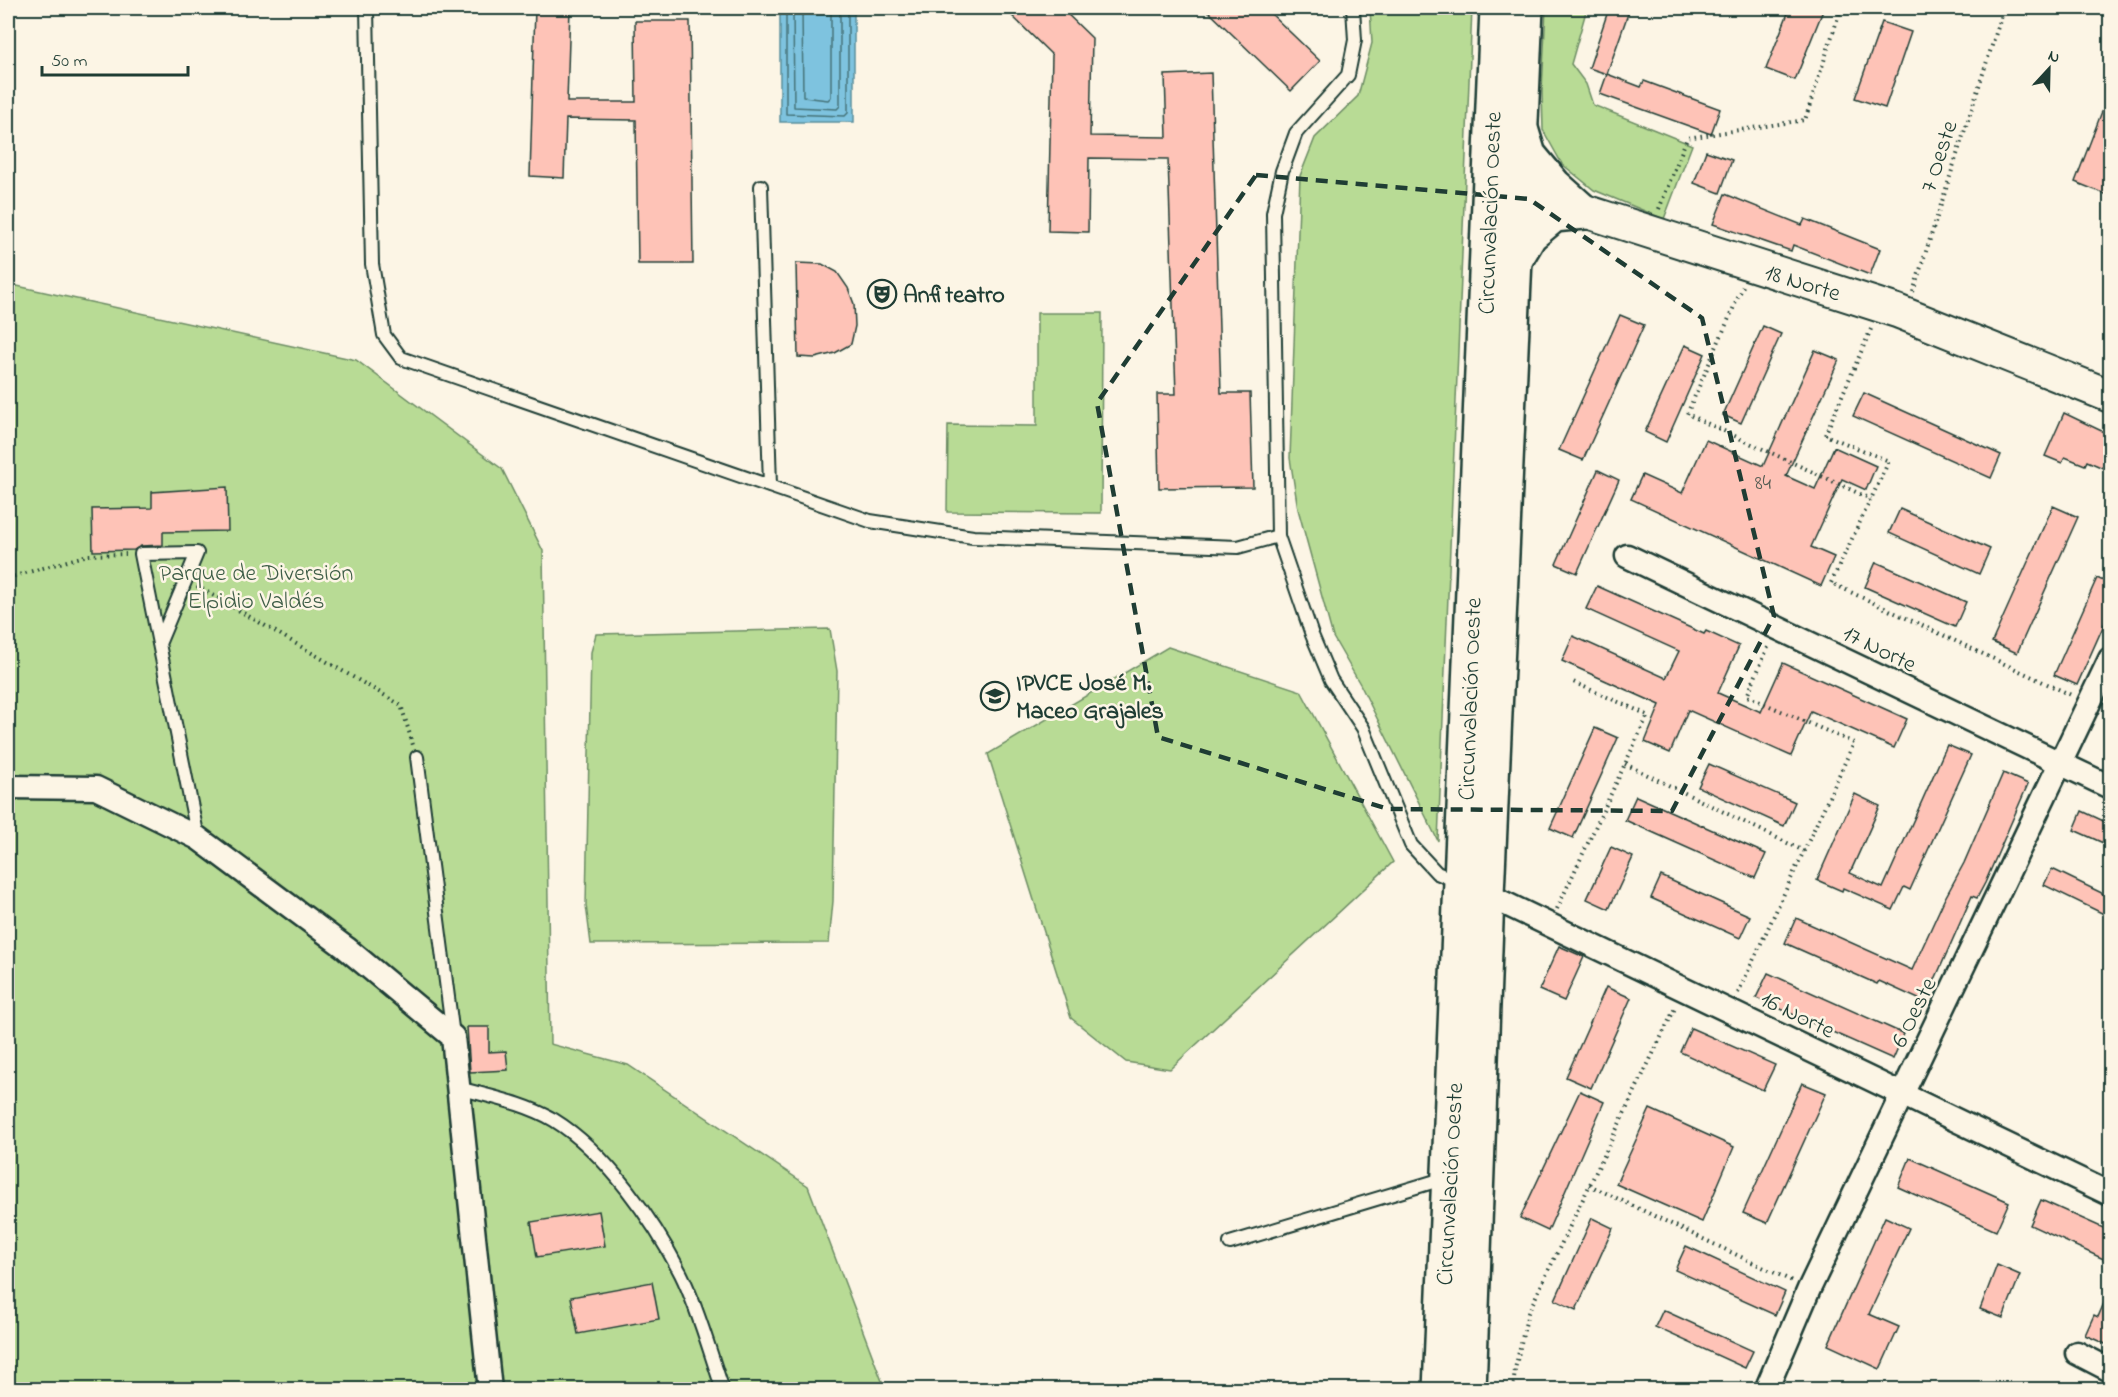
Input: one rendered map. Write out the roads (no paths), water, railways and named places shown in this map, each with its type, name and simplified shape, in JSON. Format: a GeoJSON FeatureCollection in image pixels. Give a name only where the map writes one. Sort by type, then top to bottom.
{"type":"FeatureCollection","features":[{"type":"Feature","properties":{"kind":"main road","name":"Circunvalación Oeste"},"geometry":{"type":"LineString","coordinates":[[1440,1389],[1463,1179],[1475,889],[1504,185],[1497,8]]}},
{"type":"Feature","properties":{"kind":"main road","name":"Circunvalación Oeste"},"geometry":{"type":"LineString","coordinates":[[1475,889],[1514,262],[1504,185],[1521,126],[1526,8]]}},
{"type":"Feature","properties":{"kind":"main road"},"geometry":{"type":"LineString","coordinates":[[1521,126],[1528,155],[1554,185],[1584,212]]}},
{"type":"Feature","properties":{"kind":"main road","name":"18 Norte"},"geometry":{"type":"LineString","coordinates":[[1504,185],[1893,310],[2110,396]]}},
{"type":"Feature","properties":{"kind":"main road"},"geometry":{"type":"LineString","coordinates":[[1514,262],[1530,235],[1554,215],[1584,212]]}},
{"type":"Feature","properties":{"kind":"main road","name":"Circunvalación Oeste"},"geometry":{"type":"LineString","coordinates":[[1463,1179],[1469,1389]]}},
{"type":"Feature","properties":{"kind":"street","name":"17 Norte"},"geometry":{"type":"LineString","coordinates":[[1626,556],[2110,787]]}},
{"type":"Feature","properties":{"kind":"street","name":"6 Oeste"},"geometry":{"type":"LineString","coordinates":[[1766,1389],[1809,1289],[2110,659]]}},
{"type":"Feature","properties":{"kind":"street"},"geometry":{"type":"LineString","coordinates":[[8,787],[96,788],[198,838],[346,948],[453,1037],[490,1389]]}},
{"type":"Feature","properties":{"kind":"street","name":"16 Norte"},"geometry":{"type":"LineString","coordinates":[[1475,889],[2110,1194]]}},
{"type":"Feature","properties":{"kind":"street"},"geometry":{"type":"LineString","coordinates":[[2077,1353],[2110,1370]]}},
{"type":"Feature","properties":{"kind":"lane"},"geometry":{"type":"LineString","coordinates":[[367,8],[372,264],[384,334],[401,358],[870,521],[973,537],[1238,548],[1278,536]]}},
{"type":"Feature","properties":{"kind":"lane"},"geometry":{"type":"LineString","coordinates":[[1353,8],[1355,40],[1348,75],[1296,133],[1282,171],[1273,213],[1278,536],[1312,635],[1332,680],[1363,728],[1411,845],[1437,873],[1475,889]]}},
{"type":"Feature","properties":{"kind":"lane"},"geometry":{"type":"LineString","coordinates":[[761,186],[770,486]]}},
{"type":"Feature","properties":{"kind":"lane"},"geometry":{"type":"LineString","coordinates":[[159,644],[197,553],[141,554],[159,644],[198,838]]}},
{"type":"Feature","properties":{"kind":"lane"},"geometry":{"type":"LineString","coordinates":[[417,757],[453,1037]]}},
{"type":"Feature","properties":{"kind":"lane"},"geometry":{"type":"LineString","coordinates":[[459,1088],[522,1106],[553,1120],[585,1142],[639,1205],[681,1275],[723,1389]]}},
{"type":"Feature","properties":{"kind":"lane"},"geometry":{"type":"LineString","coordinates":[[1230,1243],[1463,1179]]}},
{"type":"Feature","properties":{"kind":"water"},"geometry":{"type":"Polygon","coordinates":[[[780,8],[854,8],[854,122],[780,122],[780,8]]]}},
{"type":"Feature","properties":{"kind":"place","name":"Anfiteatro"},"geometry":{"type":"Point","coordinates":[882,294]}},
{"type":"Feature","properties":{"kind":"place","name":"IPVCE José M. Maceo Grajales"},"geometry":{"type":"Point","coordinates":[995,696]}},
{"type":"Feature","properties":{"kind":"park label","name":"Parque de Diversión Elpidio Valdés"},"geometry":{"type":"Point","coordinates":[256,586]}}]}
